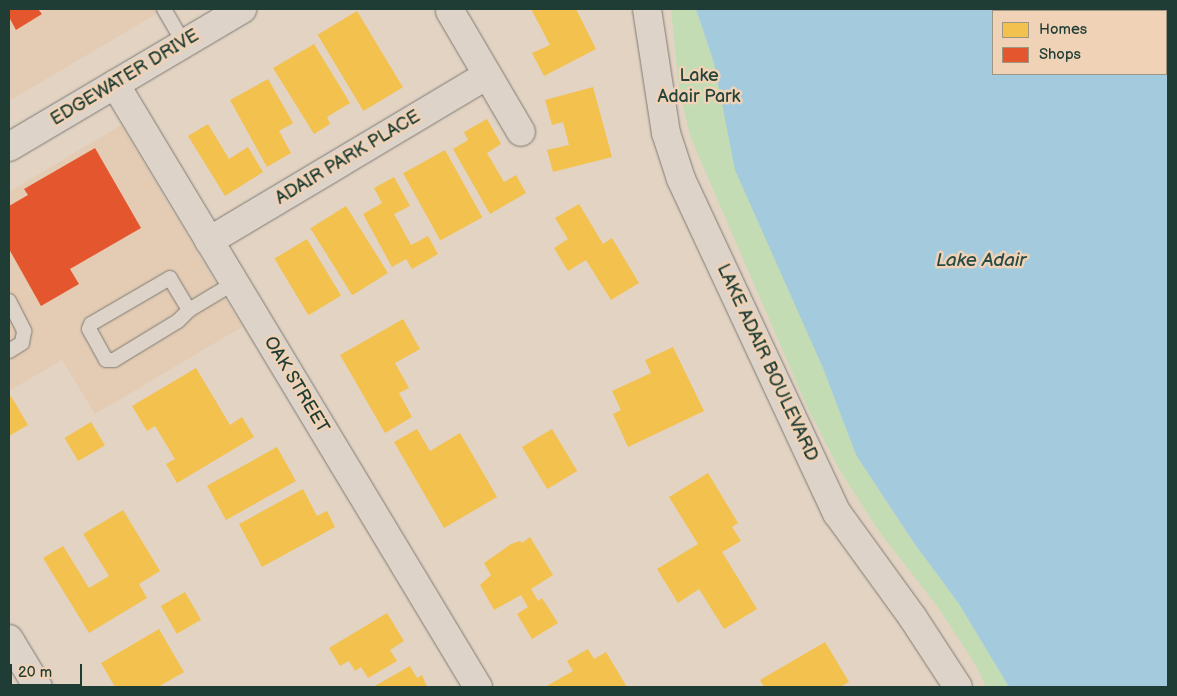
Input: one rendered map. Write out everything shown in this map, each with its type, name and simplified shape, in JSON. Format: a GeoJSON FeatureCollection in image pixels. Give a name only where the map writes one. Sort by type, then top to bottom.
{"type":"FeatureCollection","features":[{"type":"Feature","properties":{"kind":"street","name":"EDGEWATER DRIVE"},"geometry":{"type":"LineString","coordinates":[[9,147],[242,9]]}},
{"type":"Feature","properties":{"kind":"street","name":"LAKE ADAIR BOULEVARD"},"geometry":{"type":"LineString","coordinates":[[647,9],[666,133],[681,179],[837,513],[913,618],[958,687]]}},
{"type":"Feature","properties":{"kind":"street"},"geometry":{"type":"LineString","coordinates":[[450,11],[520,132]]}},
{"type":"Feature","properties":{"kind":"street","name":"ADAIR PARK PLACE"},"geometry":{"type":"LineString","coordinates":[[209,241],[487,75]]}},
{"type":"Feature","properties":{"kind":"street","name":"OAK STREET"},"geometry":{"type":"LineString","coordinates":[[115,84],[478,687]]}},
{"type":"Feature","properties":{"kind":"street"},"geometry":{"type":"LineString","coordinates":[[9,638],[38,687]]}},
{"type":"Feature","properties":{"kind":"lane"},"geometry":{"type":"LineString","coordinates":[[164,9],[184,43]]}},
{"type":"Feature","properties":{"kind":"lane"},"geometry":{"type":"LineString","coordinates":[[189,310],[170,278],[91,324],[90,329],[106,360],[114,360],[178,321],[189,310],[234,283]]}},
{"type":"Feature","properties":{"kind":"lane"},"geometry":{"type":"LineString","coordinates":[[9,301],[24,331],[22,343],[9,352]]}},
{"type":"Feature","properties":{"kind":"shaded area"},"geometry":{"type":"Polygon","coordinates":[[[9,9],[165,9],[9,101],[9,9]]]}},
{"type":"Feature","properties":{"kind":"shaded area"},"geometry":{"type":"Polygon","coordinates":[[[121,125],[242,327],[95,414],[62,360],[9,391],[9,192],[121,125]]]}},
{"type":"Feature","properties":{"kind":"green space","name":"Lake Adair Park"},"geometry":{"type":"Polygon","coordinates":[[[671,9],[696,9],[856,455],[914,543],[959,604],[1009,687],[986,687],[975,664],[937,606],[878,530],[839,469],[807,407],[690,136],[679,89],[671,9]]]}},
{"type":"Feature","properties":{"kind":"water","name":"Lake Adair"},"geometry":{"type":"Polygon","coordinates":[[[696,9],[1168,9],[1168,687],[1009,687],[959,604],[914,543],[856,455],[823,368],[735,170],[714,63],[696,9]]]}},
{"type":"Feature","properties":{"kind":"building: Homes"},"geometry":{"type":"Polygon","coordinates":[[[531,9],[576,9],[596,49],[544,76],[532,53],[550,45],[531,9]]]}},
{"type":"Feature","properties":{"kind":"building: Homes"},"geometry":{"type":"Polygon","coordinates":[[[357,11],[403,87],[363,111],[318,35],[357,11]]]}},
{"type":"Feature","properties":{"kind":"building: Homes"},"geometry":{"type":"Polygon","coordinates":[[[314,44],[350,103],[327,117],[330,124],[314,134],[273,68],[314,44]]]}},
{"type":"Feature","properties":{"kind":"building: Homes"},"geometry":{"type":"Polygon","coordinates":[[[268,79],[293,123],[279,131],[291,153],[267,167],[230,100],[268,79]]]}},
{"type":"Feature","properties":{"kind":"building: Homes"},"geometry":{"type":"Polygon","coordinates":[[[593,87],[612,157],[553,172],[547,150],[569,145],[563,122],[552,125],[545,100],[593,87]]]}},
{"type":"Feature","properties":{"kind":"building: Homes"},"geometry":{"type":"Polygon","coordinates":[[[487,119],[501,144],[487,153],[504,182],[516,175],[526,193],[490,214],[453,149],[468,140],[464,132],[487,119]]]}},
{"type":"Feature","properties":{"kind":"building: Homes"},"geometry":{"type":"Polygon","coordinates":[[[208,124],[229,159],[248,147],[263,172],[225,196],[188,136],[208,124]]]}},
{"type":"Feature","properties":{"kind":"building: Homes"},"geometry":{"type":"Polygon","coordinates":[[[445,150],[482,217],[440,241],[403,173],[445,150]]]}},
{"type":"Feature","properties":{"kind":"building: Homes"},"geometry":{"type":"Polygon","coordinates":[[[394,177],[410,206],[394,214],[411,245],[428,236],[438,254],[412,269],[406,259],[392,267],[363,214],[382,203],[374,188],[394,177]]]}},
{"type":"Feature","properties":{"kind":"building: Homes"},"geometry":{"type":"Polygon","coordinates":[[[579,204],[603,244],[612,238],[639,283],[611,300],[586,260],[568,271],[554,248],[568,239],[555,218],[579,204]]]}},
{"type":"Feature","properties":{"kind":"building: Homes"},"geometry":{"type":"Polygon","coordinates":[[[346,206],[388,273],[352,295],[310,228],[346,206]]]}},
{"type":"Feature","properties":{"kind":"building: Homes"},"geometry":{"type":"Polygon","coordinates":[[[307,239],[341,296],[308,315],[274,259],[307,239]]]}},
{"type":"Feature","properties":{"kind":"building: Homes"},"geometry":{"type":"Polygon","coordinates":[[[403,319],[420,349],[395,363],[409,388],[399,393],[412,417],[385,433],[340,355],[403,319]]]}},
{"type":"Feature","properties":{"kind":"building: Homes"},"geometry":{"type":"Polygon","coordinates":[[[673,347],[704,411],[628,447],[613,414],[621,410],[612,391],[651,373],[645,360],[673,347]]]}},
{"type":"Feature","properties":{"kind":"building: Homes"},"geometry":{"type":"Polygon","coordinates":[[[196,368],[230,425],[242,417],[254,437],[177,483],[166,464],[175,459],[155,426],[147,431],[132,406],[196,368]]]}},
{"type":"Feature","properties":{"kind":"building: Homes"},"geometry":{"type":"Polygon","coordinates":[[[11,396],[28,425],[9,436],[9,398],[11,396]]]}},
{"type":"Feature","properties":{"kind":"building: Homes"},"geometry":{"type":"Polygon","coordinates":[[[91,422],[105,445],[78,461],[64,438],[91,422]]]}},
{"type":"Feature","properties":{"kind":"building: Homes"},"geometry":{"type":"Polygon","coordinates":[[[417,429],[430,451],[460,433],[497,497],[444,528],[394,442],[417,429]]]}},
{"type":"Feature","properties":{"kind":"building: Homes"},"geometry":{"type":"Polygon","coordinates":[[[552,429],[577,471],[547,489],[522,447],[552,429]]]}},
{"type":"Feature","properties":{"kind":"building: Homes"},"geometry":{"type":"Polygon","coordinates":[[[277,447],[296,481],[226,520],[207,486],[277,447]]]}},
{"type":"Feature","properties":{"kind":"building: Homes"},"geometry":{"type":"Polygon","coordinates":[[[708,473],[738,523],[732,527],[741,541],[722,552],[757,609],[724,629],[699,589],[678,603],[657,569],[698,544],[669,497],[708,473]]]}},
{"type":"Feature","properties":{"kind":"building: Homes"},"geometry":{"type":"Polygon","coordinates":[[[303,489],[317,516],[327,511],[335,527],[262,567],[239,524],[303,489]]]}},
{"type":"Feature","properties":{"kind":"building: Homes"},"geometry":{"type":"Polygon","coordinates":[[[123,510],[160,571],[139,584],[147,598],[89,633],[43,558],[63,546],[89,588],[109,576],[83,534],[123,510]]]}},
{"type":"Feature","properties":{"kind":"building: Homes"},"geometry":{"type":"Polygon","coordinates":[[[530,537],[553,575],[531,589],[538,601],[542,598],[558,623],[532,639],[517,614],[528,607],[521,595],[494,610],[480,585],[491,575],[484,563],[511,544],[520,541],[522,543],[530,537]]]}},
{"type":"Feature","properties":{"kind":"building: Homes"},"geometry":{"type":"Polygon","coordinates":[[[185,592],[201,620],[177,634],[161,606],[185,592]]]}},
{"type":"Feature","properties":{"kind":"building: Homes"},"geometry":{"type":"Polygon","coordinates":[[[387,613],[404,641],[390,650],[397,661],[368,678],[361,667],[355,671],[349,661],[340,666],[329,648],[387,613]]]}},
{"type":"Feature","properties":{"kind":"building: Homes"},"geometry":{"type":"Polygon","coordinates":[[[159,629],[184,672],[158,687],[115,687],[101,663],[159,629]]]}},
{"type":"Feature","properties":{"kind":"building: Homes"},"geometry":{"type":"Polygon","coordinates":[[[825,642],[849,682],[840,687],[764,687],[760,680],[825,642]]]}},
{"type":"Feature","properties":{"kind":"building: Homes"},"geometry":{"type":"Polygon","coordinates":[[[588,649],[594,659],[606,652],[627,687],[545,687],[573,671],[567,661],[588,649]]]}},
{"type":"Feature","properties":{"kind":"building: Homes"},"geometry":{"type":"Polygon","coordinates":[[[410,666],[417,678],[422,675],[427,687],[373,687],[410,666]]]}},
{"type":"Feature","properties":{"kind":"building: Shops"},"geometry":{"type":"Polygon","coordinates":[[[9,9],[38,9],[42,14],[16,30],[9,17],[9,9]]]}},
{"type":"Feature","properties":{"kind":"building: Shops"},"geometry":{"type":"Polygon","coordinates":[[[95,148],[141,228],[70,269],[79,284],[41,306],[9,249],[9,206],[28,195],[24,189],[95,148]]]}}]}
